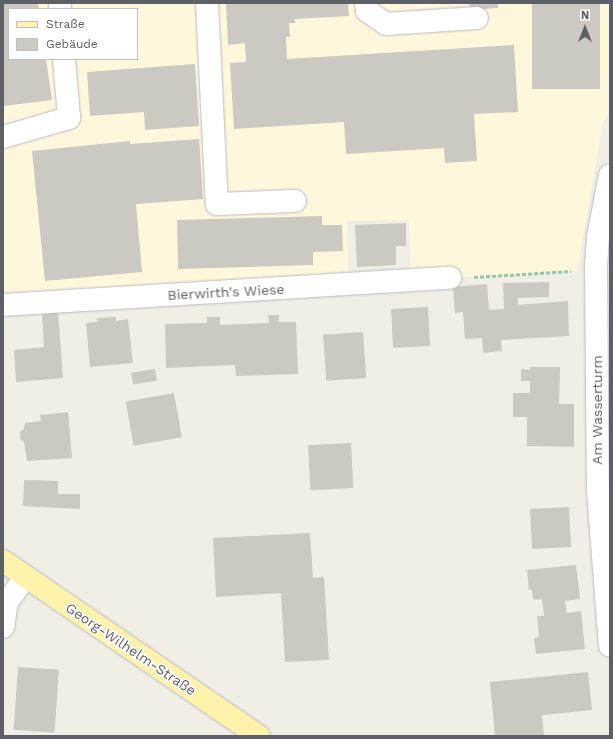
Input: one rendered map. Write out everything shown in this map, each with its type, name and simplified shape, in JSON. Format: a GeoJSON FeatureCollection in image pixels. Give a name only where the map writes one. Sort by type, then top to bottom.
{"type":"FeatureCollection","features":[{"type":"Feature","properties":{"kind":"main road","name":"Georg-Wilhelm-Straße"},"geometry":{"type":"LineString","coordinates":[[3,561],[259,736]]}},
{"type":"Feature","properties":{"kind":"street"},"geometry":{"type":"LineString","coordinates":[[207,3],[217,204],[295,201]]}},
{"type":"Feature","properties":{"kind":"street"},"geometry":{"type":"LineString","coordinates":[[366,3],[367,11],[386,24],[477,18]]}},
{"type":"Feature","properties":{"kind":"street"},"geometry":{"type":"LineString","coordinates":[[3,137],[69,118],[64,60]]}},
{"type":"Feature","properties":{"kind":"street","name":"Am Wasserturm"},"geometry":{"type":"LineString","coordinates":[[610,175],[604,238],[596,269],[598,491],[610,646]]}},
{"type":"Feature","properties":{"kind":"street","name":"Bierwirth's Wiese"},"geometry":{"type":"LineString","coordinates":[[3,305],[450,278]]}},
{"type":"Feature","properties":{"kind":"street"},"geometry":{"type":"LineString","coordinates":[[3,627],[7,602],[26,577]]}},
{"type":"Feature","properties":{"kind":"path"},"geometry":{"type":"LineString","coordinates":[[450,278],[596,269]]}},
{"type":"Feature","properties":{"kind":"shaded area"},"geometry":{"type":"Polygon","coordinates":[[[3,3],[610,3],[610,112],[603,122],[577,271],[411,280],[409,220],[347,221],[348,284],[3,305],[3,3]]]}},
{"type":"Feature","properties":{"kind":"building"},"geometry":{"type":"Polygon","coordinates":[[[3,3],[38,3],[39,8],[8,8],[8,60],[46,60],[52,100],[3,106],[3,3]]]}},
{"type":"Feature","properties":{"kind":"building"},"geometry":{"type":"Polygon","coordinates":[[[226,3],[348,3],[349,16],[295,19],[295,23],[289,23],[290,37],[286,37],[287,59],[514,45],[518,112],[474,114],[477,161],[445,163],[444,148],[346,154],[344,122],[234,129],[230,63],[246,62],[245,43],[228,45],[226,3]]]}},
{"type":"Feature","properties":{"kind":"building"},"geometry":{"type":"Polygon","coordinates":[[[470,3],[498,3],[498,8],[470,10],[470,3]]]}},
{"type":"Feature","properties":{"kind":"building"},"geometry":{"type":"Polygon","coordinates":[[[532,3],[600,3],[600,89],[532,89],[532,3]]]}},
{"type":"Feature","properties":{"kind":"building"},"geometry":{"type":"Polygon","coordinates":[[[195,64],[199,126],[145,130],[144,112],[90,116],[87,72],[195,64]]]}},
{"type":"Feature","properties":{"kind":"building"},"geometry":{"type":"Polygon","coordinates":[[[199,139],[203,199],[136,204],[142,272],[45,281],[32,151],[130,141],[130,144],[199,139]]]}},
{"type":"Feature","properties":{"kind":"building"},"geometry":{"type":"Polygon","coordinates":[[[322,216],[322,225],[342,225],[343,251],[313,252],[313,265],[178,269],[177,220],[322,216]]]}},
{"type":"Feature","properties":{"kind":"building"},"geometry":{"type":"Polygon","coordinates":[[[406,223],[406,246],[396,246],[396,265],[357,267],[355,225],[406,223]]]}},
{"type":"Feature","properties":{"kind":"building"},"geometry":{"type":"Polygon","coordinates":[[[549,282],[549,297],[518,298],[518,305],[568,301],[569,336],[501,340],[502,351],[483,353],[482,338],[465,339],[463,312],[455,313],[453,287],[487,284],[489,310],[504,309],[503,283],[549,282]]]}},
{"type":"Feature","properties":{"kind":"building"},"geometry":{"type":"Polygon","coordinates":[[[428,307],[430,346],[393,348],[391,309],[428,307]]]}},
{"type":"Feature","properties":{"kind":"building"},"geometry":{"type":"Polygon","coordinates":[[[58,312],[63,378],[16,382],[14,350],[44,347],[42,313],[58,312]]]}},
{"type":"Feature","properties":{"kind":"building"},"geometry":{"type":"Polygon","coordinates":[[[268,315],[279,315],[279,322],[296,322],[298,374],[236,376],[235,365],[166,368],[165,324],[207,323],[207,317],[220,317],[220,325],[269,323],[268,315]]]}},
{"type":"Feature","properties":{"kind":"building"},"geometry":{"type":"Polygon","coordinates":[[[116,317],[116,321],[128,319],[133,363],[90,367],[86,323],[97,322],[97,318],[116,317]]]}},
{"type":"Feature","properties":{"kind":"building"},"geometry":{"type":"Polygon","coordinates":[[[363,332],[366,378],[326,381],[323,335],[363,332]]]}},
{"type":"Feature","properties":{"kind":"building"},"geometry":{"type":"Polygon","coordinates":[[[530,367],[560,367],[559,404],[574,404],[574,447],[527,446],[527,417],[513,417],[513,393],[530,393],[530,381],[521,381],[521,369],[530,370],[530,367]]]}},
{"type":"Feature","properties":{"kind":"building"},"geometry":{"type":"Polygon","coordinates":[[[155,369],[157,381],[133,385],[131,373],[155,369]]]}},
{"type":"Feature","properties":{"kind":"building"},"geometry":{"type":"Polygon","coordinates":[[[174,393],[182,437],[134,446],[126,402],[174,393]]]}},
{"type":"Feature","properties":{"kind":"building"},"geometry":{"type":"Polygon","coordinates":[[[68,412],[72,458],[27,461],[24,442],[20,439],[20,432],[24,429],[25,423],[41,421],[40,415],[68,412]]]}},
{"type":"Feature","properties":{"kind":"building"},"geometry":{"type":"Polygon","coordinates":[[[351,443],[353,488],[310,490],[308,445],[351,443]]]}},
{"type":"Feature","properties":{"kind":"building"},"geometry":{"type":"Polygon","coordinates":[[[24,480],[58,481],[58,494],[80,494],[80,509],[23,506],[24,480]]]}},
{"type":"Feature","properties":{"kind":"building"},"geometry":{"type":"Polygon","coordinates":[[[569,507],[571,547],[532,549],[530,509],[569,507]]]}},
{"type":"Feature","properties":{"kind":"building"},"geometry":{"type":"Polygon","coordinates":[[[310,533],[313,578],[324,577],[329,660],[285,662],[281,593],[216,597],[213,538],[310,533]]]}},
{"type":"Feature","properties":{"kind":"building"},"geometry":{"type":"Polygon","coordinates":[[[576,565],[580,599],[565,601],[567,613],[581,611],[585,649],[536,654],[534,638],[539,637],[537,616],[544,616],[542,599],[533,600],[532,590],[529,590],[527,570],[576,565]]]}},
{"type":"Feature","properties":{"kind":"building"},"geometry":{"type":"Polygon","coordinates":[[[18,667],[59,670],[55,733],[14,730],[18,667]]]}},
{"type":"Feature","properties":{"kind":"building"},"geometry":{"type":"Polygon","coordinates":[[[588,672],[592,710],[542,715],[544,736],[495,736],[490,682],[588,672]]]}}]}
